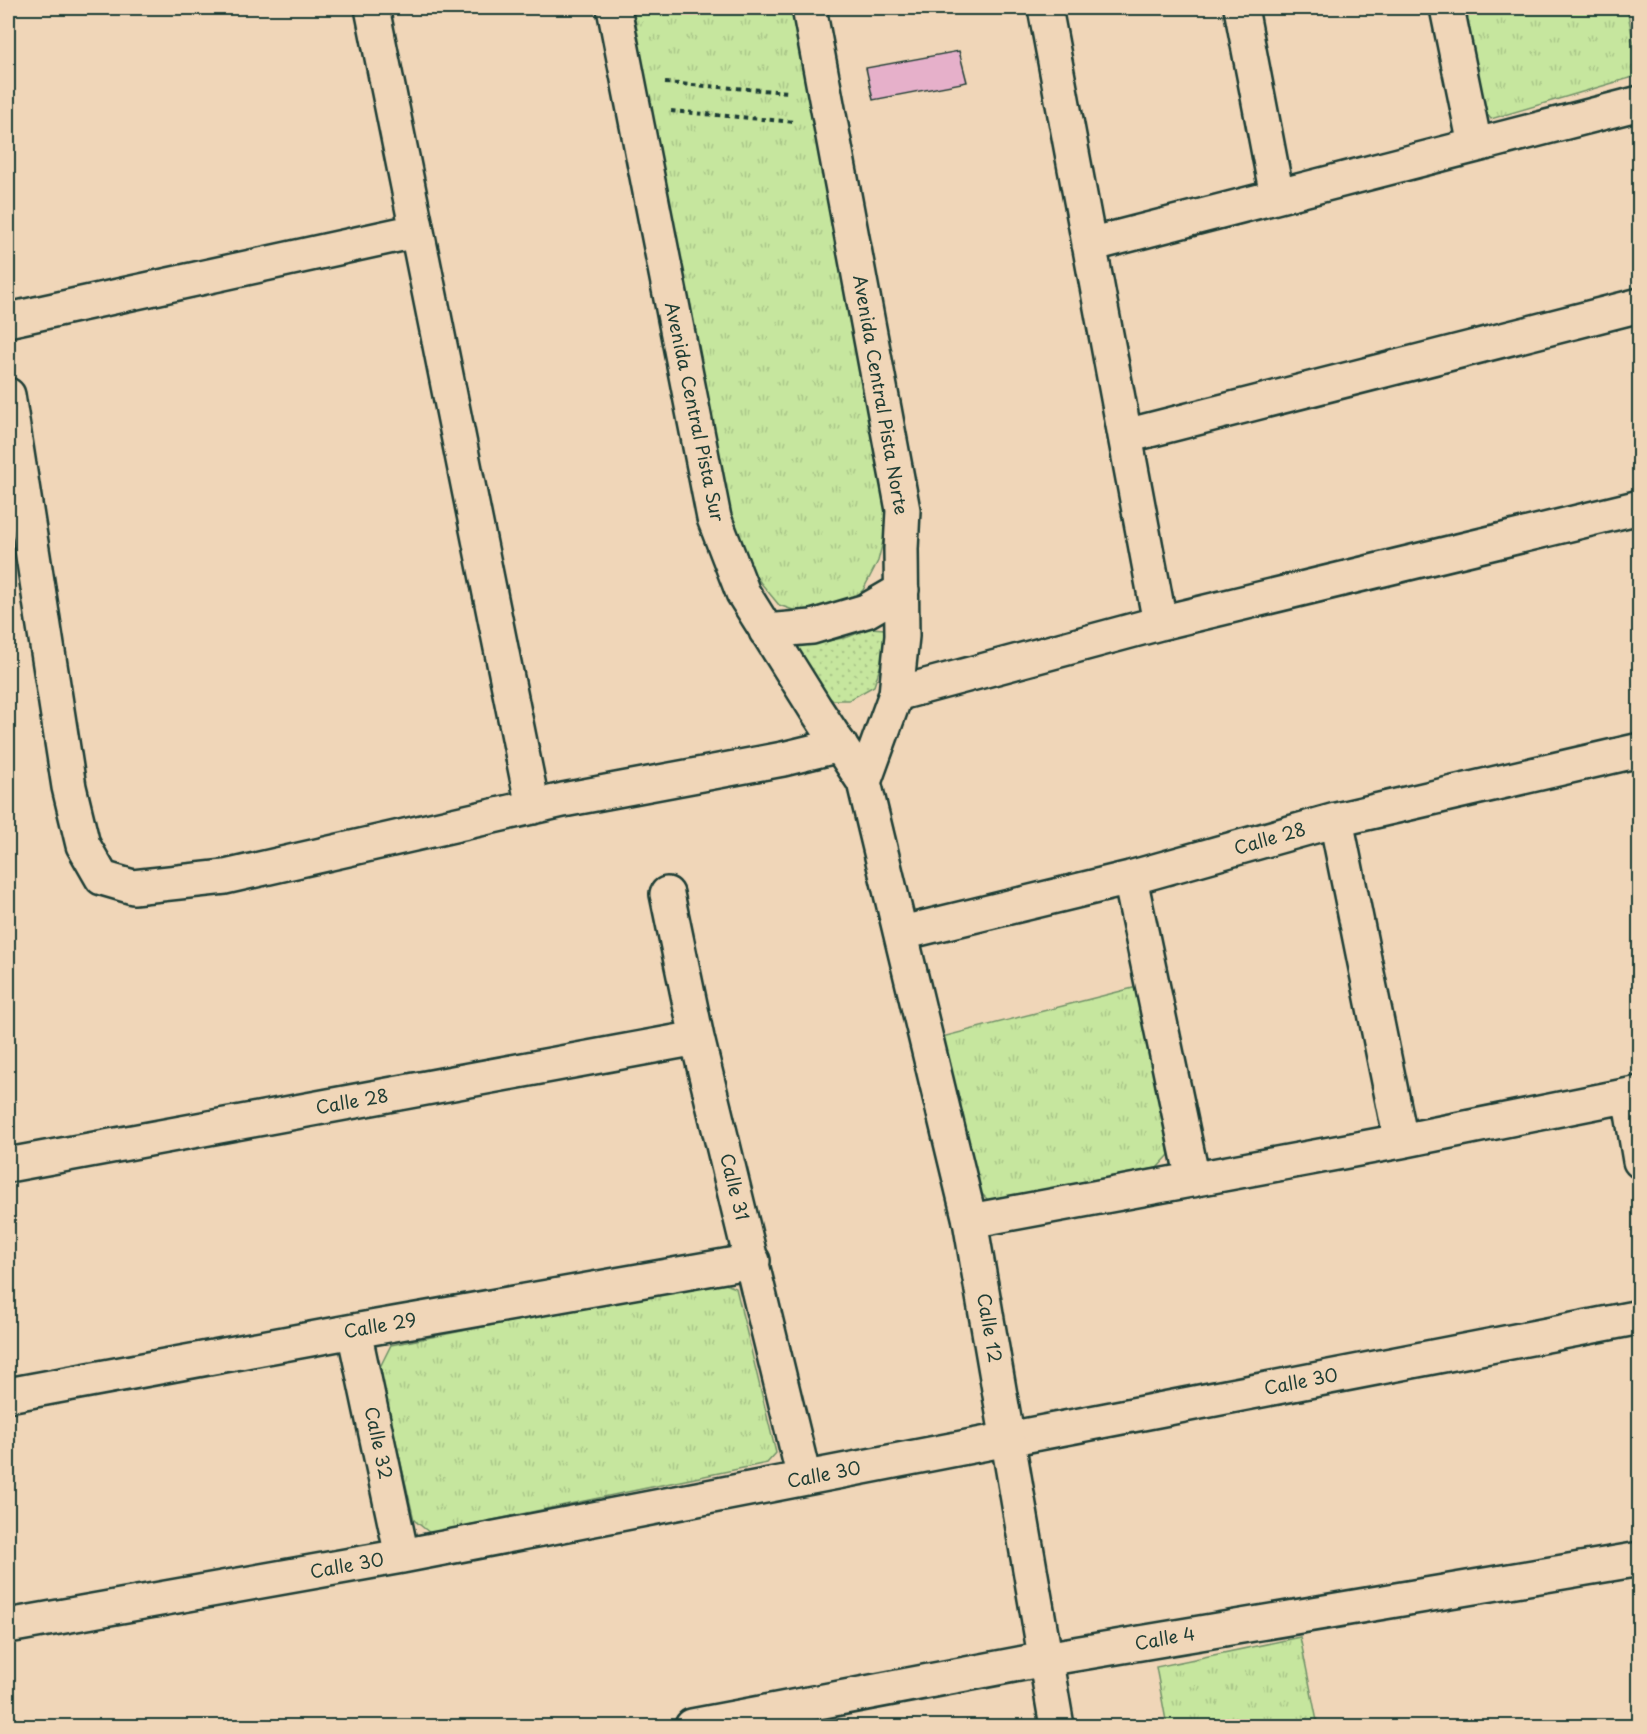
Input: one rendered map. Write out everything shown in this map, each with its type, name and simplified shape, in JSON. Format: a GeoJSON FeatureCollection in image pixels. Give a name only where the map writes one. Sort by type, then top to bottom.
{"type":"FeatureCollection","features":[{"type":"Feature","properties":{"kind":"street"},"geometry":{"type":"LineString","coordinates":[[372,8],[533,807]]}},
{"type":"Feature","properties":{"kind":"street","name":"Avenida Central Pista Sur"},"geometry":{"type":"LineString","coordinates":[[614,8],[714,518],[743,593],[864,782],[902,933]]}},
{"type":"Feature","properties":{"kind":"street","name":"Avenida Central Pista Norte"},"geometry":{"type":"LineString","coordinates":[[809,8],[903,510],[902,636],[896,694],[864,782]]}},
{"type":"Feature","properties":{"kind":"street"},"geometry":{"type":"LineString","coordinates":[[1044,8],[1161,623]]}},
{"type":"Feature","properties":{"kind":"street"},"geometry":{"type":"LineString","coordinates":[[1241,8],[1276,196]]}},
{"type":"Feature","properties":{"kind":"street"},"geometry":{"type":"LineString","coordinates":[[1447,8],[1475,145]]}},
{"type":"Feature","properties":{"kind":"street"},"geometry":{"type":"LineString","coordinates":[[1089,245],[1640,103]]}},
{"type":"Feature","properties":{"kind":"street"},"geometry":{"type":"LineString","coordinates":[[8,320],[416,231]]}},
{"type":"Feature","properties":{"kind":"street"},"geometry":{"type":"LineString","coordinates":[[1125,436],[1640,305]]}},
{"type":"Feature","properties":{"kind":"street"},"geometry":{"type":"LineString","coordinates":[[8,395],[69,787],[83,845],[102,878],[133,887],[225,877],[575,797],[783,759],[840,745]]}},
{"type":"Feature","properties":{"kind":"street"},"geometry":{"type":"LineString","coordinates":[[896,694],[1161,623],[1640,507]]}},
{"type":"Feature","properties":{"kind":"street"},"geometry":{"type":"LineString","coordinates":[[766,631],[823,624],[866,611],[902,590]]}},
{"type":"Feature","properties":{"kind":"street","name":"Calle 28"},"geometry":{"type":"LineString","coordinates":[[902,933],[1130,878],[1336,820],[1640,750]]}},
{"type":"Feature","properties":{"kind":"street"},"geometry":{"type":"LineString","coordinates":[[1336,820],[1401,1141]]}},
{"type":"Feature","properties":{"kind":"street"},"geometry":{"type":"LineString","coordinates":[[1130,878],[1193,1180]]}},
{"type":"Feature","properties":{"kind":"street","name":"Calle 31"},"geometry":{"type":"LineString","coordinates":[[667,894],[697,1038],[804,1478]]}},
{"type":"Feature","properties":{"kind":"street","name":"Calle 12"},"geometry":{"type":"LineString","coordinates":[[902,933],[970,1221],[1058,1726]]}},
{"type":"Feature","properties":{"kind":"street","name":"Calle 28"},"geometry":{"type":"LineString","coordinates":[[8,1165],[697,1038]]}},
{"type":"Feature","properties":{"kind":"street"},"geometry":{"type":"LineString","coordinates":[[970,1221],[1401,1141],[1634,1094],[1640,1161]]}},
{"type":"Feature","properties":{"kind":"street","name":"Calle 29"},"geometry":{"type":"LineString","coordinates":[[8,1395],[354,1330],[753,1261]]}},
{"type":"Feature","properties":{"kind":"street","name":"Calle 30"},"geometry":{"type":"LineString","coordinates":[[8,1626],[402,1556],[1640,1317]]}},
{"type":"Feature","properties":{"kind":"street","name":"Calle 32"},"geometry":{"type":"LineString","coordinates":[[354,1330],[402,1556]]}},
{"type":"Feature","properties":{"kind":"street","name":"Calle 4"},"geometry":{"type":"LineString","coordinates":[[692,1726],[1045,1659],[1640,1559]]}},
{"type":"Feature","properties":{"kind":"path"},"geometry":{"type":"LineString","coordinates":[[630,93],[828,110]]}},
{"type":"Feature","properties":{"kind":"path"},"geometry":{"type":"LineString","coordinates":[[630,93],[828,110]]}},
{"type":"Feature","properties":{"kind":"green space"},"geometry":{"type":"Polygon","coordinates":[[[627,8],[797,8],[892,506],[878,561],[863,590],[845,608],[810,616],[779,605],[742,560],[722,520],[627,8]]]}},
{"type":"Feature","properties":{"kind":"green space"},"geometry":{"type":"Polygon","coordinates":[[[1464,8],[1627,8],[1639,72],[1633,77],[1491,119],[1483,110],[1464,8]]]}},
{"type":"Feature","properties":{"kind":"green space"},"geometry":{"type":"Polygon","coordinates":[[[870,628],[885,629],[887,645],[874,686],[849,700],[822,700],[791,658],[797,647],[848,637],[870,628]]]}},
{"type":"Feature","properties":{"kind":"green space"},"geometry":{"type":"Polygon","coordinates":[[[1137,987],[1169,1155],[1157,1168],[988,1200],[973,1185],[942,1037],[1137,987]]]}},
{"type":"Feature","properties":{"kind":"green space"},"geometry":{"type":"Polygon","coordinates":[[[717,1281],[736,1288],[776,1453],[767,1463],[430,1533],[414,1520],[379,1369],[391,1345],[717,1281]]]}},
{"type":"Feature","properties":{"kind":"green space"},"geometry":{"type":"Polygon","coordinates":[[[1300,1637],[1318,1726],[1167,1726],[1156,1667],[1300,1637]]]}},
{"type":"Feature","properties":{"kind":"building"},"geometry":{"type":"Polygon","coordinates":[[[959,51],[967,82],[873,100],[866,68],[959,51]]]}}]}
